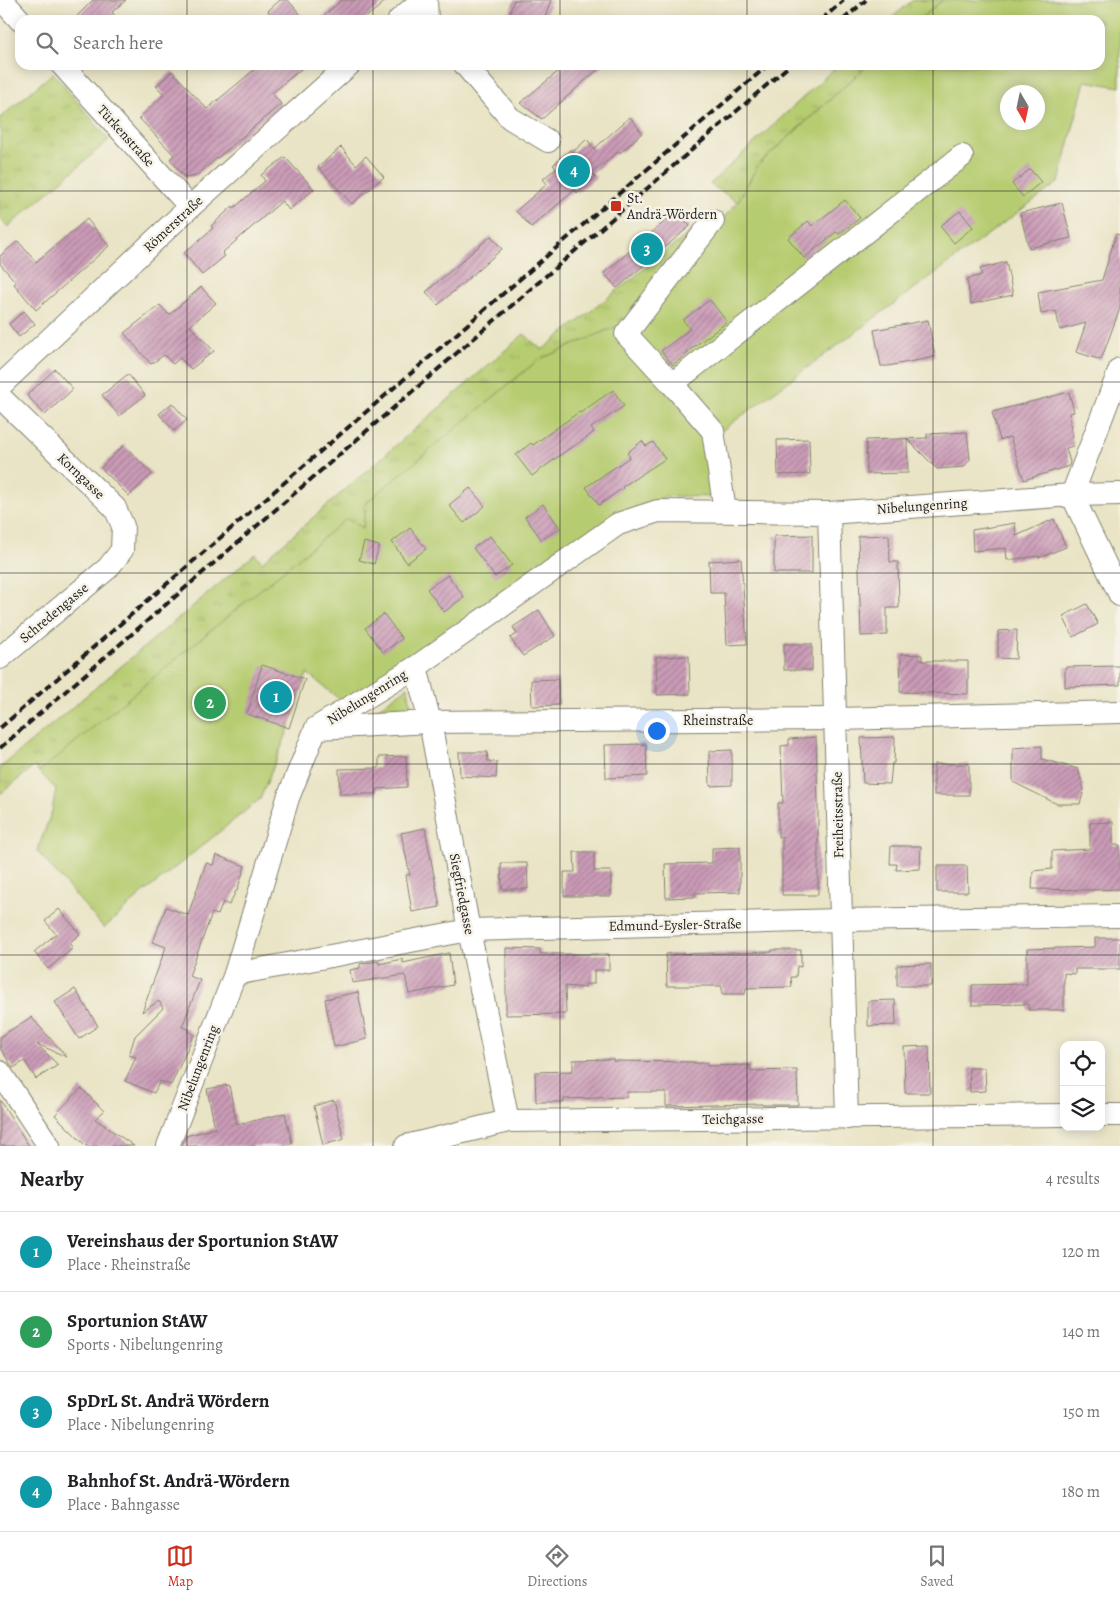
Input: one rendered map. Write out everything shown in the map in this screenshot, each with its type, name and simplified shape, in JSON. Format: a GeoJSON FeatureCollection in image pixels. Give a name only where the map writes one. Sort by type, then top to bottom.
{"type":"FeatureCollection","features":[{"type":"Feature","properties":{"kind":"street"},"geometry":{"type":"LineString","coordinates":[[2,0],[16,15]]}},
{"type":"Feature","properties":{"kind":"street"},"geometry":{"type":"LineString","coordinates":[[405,15],[422,0]]}},
{"type":"Feature","properties":{"kind":"street"},"geometry":{"type":"LineString","coordinates":[[426,0],[426,15]]}},
{"type":"Feature","properties":{"kind":"street","name":"Türkenstraße"},"geometry":{"type":"LineString","coordinates":[[67,70],[190,207]]}},
{"type":"Feature","properties":{"kind":"street","name":"Römerstraße"},"geometry":{"type":"LineString","coordinates":[[0,386],[190,207],[343,70]]}},
{"type":"Feature","properties":{"kind":"street"},"geometry":{"type":"LineString","coordinates":[[469,70],[510,118],[548,141]]}},
{"type":"Feature","properties":{"kind":"street"},"geometry":{"type":"LineString","coordinates":[[672,384],[962,156]]}},
{"type":"Feature","properties":{"kind":"street"},"geometry":{"type":"LineString","coordinates":[[713,221],[626,334],[713,431],[724,511]]}},
{"type":"Feature","properties":{"kind":"street"},"geometry":{"type":"LineString","coordinates":[[1120,369],[1072,495],[1120,595]]}},
{"type":"Feature","properties":{"kind":"street","name":"Korngasse"},"geometry":{"type":"LineString","coordinates":[[0,397],[115,508],[123,526],[122,550],[108,568]]}},
{"type":"Feature","properties":{"kind":"street","name":"Nibelungenring"},"geometry":{"type":"LineString","coordinates":[[168,1146],[235,974],[288,798],[316,728],[416,667],[618,524],[658,511],[829,513],[1072,495],[1120,494]]}},
{"type":"Feature","properties":{"kind":"street","name":"Freiheitsstraße"},"geometry":{"type":"LineString","coordinates":[[829,513],[837,719],[840,920],[847,1118]]}},
{"type":"Feature","properties":{"kind":"street","name":"Schredengasse"},"geometry":{"type":"LineString","coordinates":[[0,658],[108,568]]}},
{"type":"Feature","properties":{"kind":"street","name":"Siegfriedgasse"},"geometry":{"type":"LineString","coordinates":[[416,667],[430,722],[469,930],[508,1121]]}},
{"type":"Feature","properties":{"kind":"street","name":"Rheinstraße"},"geometry":{"type":"LineString","coordinates":[[316,728],[430,722],[837,719],[1120,712]]}},
{"type":"Feature","properties":{"kind":"street","name":"Edmund-Eysler-Straße"},"geometry":{"type":"LineString","coordinates":[[235,974],[469,930],[840,920],[1120,916]]}},
{"type":"Feature","properties":{"kind":"street"},"geometry":{"type":"LineString","coordinates":[[0,1072],[50,1146]]}},
{"type":"Feature","properties":{"kind":"street"},"geometry":{"type":"LineString","coordinates":[[1105,1115],[1120,1114]]}},
{"type":"Feature","properties":{"kind":"street","name":"Teichgasse"},"geometry":{"type":"LineString","coordinates":[[406,1146],[508,1121],[1060,1115]]}},
{"type":"Feature","properties":{"kind":"green space"},"geometry":{"type":"Polygon","coordinates":[[[913,0],[943,0],[925,15],[895,15],[913,0]]]}},
{"type":"Feature","properties":{"kind":"green space"},"geometry":{"type":"Polygon","coordinates":[[[943,0],[1120,0],[1120,87],[1085,81],[1059,182],[713,437],[717,497],[667,496],[623,514],[344,703],[307,673],[289,728],[260,799],[141,895],[104,928],[37,851],[52,811],[56,789],[39,772],[346,519],[363,528],[366,503],[538,360],[634,319],[738,202],[758,165],[862,70],[1105,70],[1105,15],[925,15],[943,0]]]}},
{"type":"Feature","properties":{"kind":"green space"},"geometry":{"type":"Polygon","coordinates":[[[833,70],[862,70],[758,165],[738,202],[710,184],[833,70]]]}},
{"type":"Feature","properties":{"kind":"green space"},"geometry":{"type":"Polygon","coordinates":[[[53,73],[109,140],[8,227],[0,219],[0,118],[53,73]]]}},
{"type":"Feature","properties":{"kind":"green space"},"geometry":{"type":"Polygon","coordinates":[[[697,227],[634,319],[366,503],[363,529],[305,679],[289,728],[260,799],[262,785],[39,772],[35,766],[0,794],[0,768],[255,554],[262,562],[524,334],[542,350],[697,227]]]}},
{"type":"Feature","properties":{"kind":"green space"},"geometry":{"type":"Polygon","coordinates":[[[408,687],[412,714],[369,715],[408,687]]]}},
{"type":"Feature","properties":{"kind":"building"},"geometry":{"type":"Polygon","coordinates":[[[93,0],[126,0],[112,12],[114,15],[78,15],[93,0]]]}},
{"type":"Feature","properties":{"kind":"building"},"geometry":{"type":"Polygon","coordinates":[[[280,0],[288,0],[301,15],[271,15],[268,11],[280,0]]]}},
{"type":"Feature","properties":{"kind":"building"},"geometry":{"type":"Polygon","coordinates":[[[342,0],[387,0],[369,15],[325,15],[342,0]]]}},
{"type":"Feature","properties":{"kind":"building"},"geometry":{"type":"Polygon","coordinates":[[[514,0],[551,0],[546,15],[509,15],[514,0]]]}},
{"type":"Feature","properties":{"kind":"building"},"geometry":{"type":"Polygon","coordinates":[[[254,70],[300,70],[272,93],[281,104],[196,176],[185,178],[170,159],[174,155],[139,118],[164,94],[156,86],[172,71],[207,109],[254,70]]]}},
{"type":"Feature","properties":{"kind":"building"},"geometry":{"type":"Polygon","coordinates":[[[560,70],[597,70],[542,119],[520,103],[560,70]]]}},
{"type":"Feature","properties":{"kind":"building"},"geometry":{"type":"Polygon","coordinates":[[[630,117],[642,133],[620,153],[619,151],[592,173],[596,177],[577,193],[575,190],[531,227],[516,211],[547,184],[543,179],[556,168],[553,165],[571,149],[573,152],[587,139],[594,149],[630,117]]]}},
{"type":"Feature","properties":{"kind":"building"},"geometry":{"type":"Polygon","coordinates":[[[341,147],[356,165],[366,156],[384,177],[352,204],[318,167],[341,147]]]}},
{"type":"Feature","properties":{"kind":"building"},"geometry":{"type":"Polygon","coordinates":[[[285,157],[314,189],[289,210],[282,201],[222,253],[225,256],[202,275],[184,253],[213,228],[211,226],[233,206],[234,208],[265,181],[261,175],[285,157]]]}},
{"type":"Feature","properties":{"kind":"building"},"geometry":{"type":"Polygon","coordinates":[[[1030,169],[1041,182],[1023,197],[1012,184],[1030,169]]]}},
{"type":"Feature","properties":{"kind":"building"},"geometry":{"type":"Polygon","coordinates":[[[845,200],[860,218],[839,234],[836,232],[804,258],[788,238],[808,221],[812,226],[845,200]]]}},
{"type":"Feature","properties":{"kind":"building"},"geometry":{"type":"Polygon","coordinates":[[[1062,203],[1071,238],[1029,248],[1020,213],[1062,203]]]}},
{"type":"Feature","properties":{"kind":"building"},"geometry":{"type":"Polygon","coordinates":[[[677,211],[690,226],[617,288],[604,273],[677,211]]]}},
{"type":"Feature","properties":{"kind":"building"},"geometry":{"type":"Polygon","coordinates":[[[960,211],[973,227],[954,243],[940,226],[960,211]]]}},
{"type":"Feature","properties":{"kind":"building"},"geometry":{"type":"Polygon","coordinates":[[[87,219],[109,246],[36,310],[14,284],[16,282],[0,264],[0,256],[18,241],[36,262],[87,219]]]}},
{"type":"Feature","properties":{"kind":"building"},"geometry":{"type":"Polygon","coordinates":[[[1116,234],[1120,235],[1120,308],[1101,360],[1076,352],[1086,323],[1060,330],[1056,311],[1041,314],[1038,292],[1102,280],[1116,234]]]}},
{"type":"Feature","properties":{"kind":"building"},"geometry":{"type":"Polygon","coordinates":[[[491,236],[502,249],[438,305],[426,292],[491,236]]]}},
{"type":"Feature","properties":{"kind":"building"},"geometry":{"type":"Polygon","coordinates":[[[1006,262],[1013,295],[971,304],[967,279],[982,275],[980,269],[1006,262]]]}},
{"type":"Feature","properties":{"kind":"building"},"geometry":{"type":"Polygon","coordinates":[[[201,287],[216,303],[190,326],[214,351],[191,369],[180,358],[173,364],[164,355],[151,364],[124,333],[160,305],[169,315],[201,287]]]}},
{"type":"Feature","properties":{"kind":"building"},"geometry":{"type":"Polygon","coordinates":[[[710,300],[727,322],[673,365],[661,351],[690,329],[683,320],[710,300]]]}},
{"type":"Feature","properties":{"kind":"building"},"geometry":{"type":"Polygon","coordinates":[[[24,311],[35,324],[19,337],[9,324],[24,311]]]}},
{"type":"Feature","properties":{"kind":"building"},"geometry":{"type":"Polygon","coordinates":[[[928,320],[935,357],[881,366],[874,330],[928,320]]]}},
{"type":"Feature","properties":{"kind":"building"},"geometry":{"type":"Polygon","coordinates":[[[55,369],[73,389],[45,415],[27,395],[55,369]]]}},
{"type":"Feature","properties":{"kind":"building"},"geometry":{"type":"Polygon","coordinates":[[[128,374],[145,395],[119,416],[102,395],[128,374]]]}},
{"type":"Feature","properties":{"kind":"building"},"geometry":{"type":"Polygon","coordinates":[[[613,390],[624,406],[591,428],[594,432],[532,476],[516,455],[531,443],[533,445],[613,390]]]}},
{"type":"Feature","properties":{"kind":"building"},"geometry":{"type":"Polygon","coordinates":[[[1069,392],[1074,412],[1069,413],[1073,446],[1066,448],[1070,462],[1069,466],[1024,480],[1010,437],[1000,440],[992,412],[1069,392]]]}},
{"type":"Feature","properties":{"kind":"building"},"geometry":{"type":"Polygon","coordinates":[[[172,403],[187,420],[174,431],[159,414],[172,403]]]}},
{"type":"Feature","properties":{"kind":"building"},"geometry":{"type":"Polygon","coordinates":[[[967,432],[970,459],[964,467],[937,469],[907,439],[908,473],[867,474],[866,440],[927,438],[927,434],[967,432]]]}},
{"type":"Feature","properties":{"kind":"building"},"geometry":{"type":"Polygon","coordinates":[[[809,439],[810,474],[778,475],[777,440],[809,439]]]}},
{"type":"Feature","properties":{"kind":"building"},"geometry":{"type":"Polygon","coordinates":[[[642,441],[646,446],[653,442],[665,459],[622,487],[599,505],[586,487],[630,457],[627,453],[642,441]]]}},
{"type":"Feature","properties":{"kind":"building"},"geometry":{"type":"Polygon","coordinates":[[[124,445],[152,474],[129,496],[101,468],[124,445]]]}},
{"type":"Feature","properties":{"kind":"building"},"geometry":{"type":"Polygon","coordinates":[[[470,488],[485,506],[464,523],[449,505],[470,488]]]}},
{"type":"Feature","properties":{"kind":"building"},"geometry":{"type":"Polygon","coordinates":[[[543,504],[560,528],[542,540],[525,517],[543,504]]]}},
{"type":"Feature","properties":{"kind":"building"},"geometry":{"type":"Polygon","coordinates":[[[1054,519],[1066,547],[1039,558],[1039,556],[1007,560],[1006,548],[973,551],[972,530],[1015,523],[1016,536],[1054,519]]]}},
{"type":"Feature","properties":{"kind":"building"},"geometry":{"type":"Polygon","coordinates":[[[410,528],[426,549],[407,563],[392,542],[410,528]]]}},
{"type":"Feature","properties":{"kind":"building"},"geometry":{"type":"Polygon","coordinates":[[[812,535],[812,573],[774,573],[774,536],[812,535]]]}},
{"type":"Feature","properties":{"kind":"building"},"geometry":{"type":"Polygon","coordinates":[[[889,535],[890,562],[898,562],[899,608],[887,608],[887,635],[861,636],[858,536],[889,535]]]}},
{"type":"Feature","properties":{"kind":"building"},"geometry":{"type":"Polygon","coordinates":[[[490,536],[512,565],[495,577],[473,548],[490,536]]]}},
{"type":"Feature","properties":{"kind":"building"},"geometry":{"type":"Polygon","coordinates":[[[364,542],[379,546],[374,564],[359,560],[364,542]]]}},
{"type":"Feature","properties":{"kind":"building"},"geometry":{"type":"Polygon","coordinates":[[[741,559],[747,644],[727,645],[724,593],[710,593],[709,561],[741,559]]]}},
{"type":"Feature","properties":{"kind":"building"},"geometry":{"type":"Polygon","coordinates":[[[448,575],[464,597],[444,612],[427,589],[448,575]]]}},
{"type":"Feature","properties":{"kind":"building"},"geometry":{"type":"Polygon","coordinates":[[[1087,604],[1098,624],[1073,637],[1063,616],[1087,604]]]}},
{"type":"Feature","properties":{"kind":"building"},"geometry":{"type":"Polygon","coordinates":[[[539,610],[555,636],[523,656],[510,638],[517,634],[513,627],[539,610]]]}},
{"type":"Feature","properties":{"kind":"building"},"geometry":{"type":"Polygon","coordinates":[[[384,614],[402,639],[383,652],[365,628],[384,614]]]}},
{"type":"Feature","properties":{"kind":"building"},"geometry":{"type":"Polygon","coordinates":[[[1017,630],[1016,659],[998,658],[998,631],[1017,630]]]}},
{"type":"Feature","properties":{"kind":"building"},"geometry":{"type":"Polygon","coordinates":[[[784,644],[812,644],[812,670],[784,670],[784,644]]]}},
{"type":"Feature","properties":{"kind":"building"},"geometry":{"type":"Polygon","coordinates":[[[901,654],[922,655],[922,661],[968,661],[968,694],[900,692],[901,654]]]}},
{"type":"Feature","properties":{"kind":"building"},"geometry":{"type":"Polygon","coordinates":[[[689,656],[690,694],[657,695],[656,657],[689,656]]]}},
{"type":"Feature","properties":{"kind":"building"},"geometry":{"type":"Polygon","coordinates":[[[262,665],[305,679],[289,728],[247,714],[262,665]]]}},
{"type":"Feature","properties":{"kind":"building"},"geometry":{"type":"Polygon","coordinates":[[[1120,666],[1120,685],[1065,687],[1065,667],[1120,666]]]}},
{"type":"Feature","properties":{"kind":"building"},"geometry":{"type":"Polygon","coordinates":[[[558,679],[559,705],[532,706],[531,680],[558,679]]]}},
{"type":"Feature","properties":{"kind":"building"},"geometry":{"type":"Polygon","coordinates":[[[816,737],[818,895],[782,895],[782,837],[778,837],[778,803],[783,803],[781,746],[789,745],[789,739],[816,737]]]}},
{"type":"Feature","properties":{"kind":"building"},"geometry":{"type":"Polygon","coordinates":[[[895,737],[894,763],[892,763],[890,784],[863,783],[861,738],[895,737]]]}},
{"type":"Feature","properties":{"kind":"building"},"geometry":{"type":"Polygon","coordinates":[[[646,744],[647,776],[606,778],[605,745],[646,744]]]}},
{"type":"Feature","properties":{"kind":"building"},"geometry":{"type":"Polygon","coordinates":[[[1042,746],[1042,759],[1078,769],[1084,790],[1080,804],[1057,804],[1013,782],[1013,748],[1042,746]]]}},
{"type":"Feature","properties":{"kind":"building"},"geometry":{"type":"Polygon","coordinates":[[[732,750],[732,785],[710,786],[709,751],[732,750]]]}},
{"type":"Feature","properties":{"kind":"building"},"geometry":{"type":"Polygon","coordinates":[[[459,752],[487,752],[488,761],[497,762],[496,778],[460,776],[459,752]]]}},
{"type":"Feature","properties":{"kind":"building"},"geometry":{"type":"Polygon","coordinates":[[[406,756],[407,787],[377,789],[377,794],[340,794],[339,769],[379,768],[379,757],[406,756]]]}},
{"type":"Feature","properties":{"kind":"building"},"geometry":{"type":"Polygon","coordinates":[[[934,764],[969,764],[969,795],[934,795],[934,764]]]}},
{"type":"Feature","properties":{"kind":"building"},"geometry":{"type":"Polygon","coordinates":[[[1113,822],[1113,845],[1120,845],[1120,889],[1032,889],[1033,871],[1052,869],[1052,851],[1090,849],[1090,823],[1113,822]]]}},
{"type":"Feature","properties":{"kind":"building"},"geometry":{"type":"Polygon","coordinates":[[[425,828],[440,907],[412,912],[406,875],[410,875],[401,833],[425,828]]]}},
{"type":"Feature","properties":{"kind":"building"},"geometry":{"type":"Polygon","coordinates":[[[891,846],[921,846],[920,869],[896,870],[897,864],[890,864],[891,846]]]}},
{"type":"Feature","properties":{"kind":"building"},"geometry":{"type":"Polygon","coordinates":[[[740,847],[740,892],[695,893],[695,897],[666,898],[665,864],[712,863],[712,848],[740,847]]]}},
{"type":"Feature","properties":{"kind":"building"},"geometry":{"type":"Polygon","coordinates":[[[574,852],[594,852],[594,871],[611,871],[611,896],[564,896],[564,872],[575,872],[574,852]]]}},
{"type":"Feature","properties":{"kind":"building"},"geometry":{"type":"Polygon","coordinates":[[[216,855],[245,866],[237,891],[229,905],[223,902],[218,915],[212,913],[189,976],[200,980],[182,1027],[189,1029],[189,1032],[194,1034],[171,1085],[160,1081],[154,1093],[125,1081],[136,1057],[129,1055],[135,1036],[163,1008],[159,1001],[142,1012],[166,947],[153,942],[166,907],[188,915],[206,863],[213,865],[216,855]]]}},
{"type":"Feature","properties":{"kind":"building"},"geometry":{"type":"Polygon","coordinates":[[[501,863],[527,863],[528,889],[502,889],[501,863]]]}},
{"type":"Feature","properties":{"kind":"building"},"geometry":{"type":"Polygon","coordinates":[[[937,866],[967,866],[968,892],[937,892],[937,866]]]}},
{"type":"Feature","properties":{"kind":"building"},"geometry":{"type":"Polygon","coordinates":[[[59,909],[80,934],[69,943],[73,948],[48,969],[34,952],[56,934],[45,921],[59,909]]]}},
{"type":"Feature","properties":{"kind":"building"},"geometry":{"type":"Polygon","coordinates":[[[1095,938],[1120,938],[1120,969],[1075,969],[1075,974],[1064,973],[1064,1010],[1028,1010],[1028,1004],[972,1005],[972,985],[1027,984],[1027,949],[1095,947],[1095,938]]]}},
{"type":"Feature","properties":{"kind":"building"},"geometry":{"type":"Polygon","coordinates":[[[506,948],[540,949],[540,954],[609,954],[609,970],[594,970],[594,984],[585,984],[585,988],[565,986],[566,1014],[506,1015],[506,948]]]}},
{"type":"Feature","properties":{"kind":"building"},"geometry":{"type":"Polygon","coordinates":[[[772,950],[801,950],[801,967],[797,966],[796,977],[791,977],[792,987],[746,988],[745,994],[722,994],[722,986],[667,986],[666,954],[772,952],[772,950]]]}},
{"type":"Feature","properties":{"kind":"building"},"geometry":{"type":"Polygon","coordinates":[[[449,953],[453,985],[409,994],[405,975],[352,983],[350,970],[360,968],[360,964],[378,961],[379,964],[402,959],[403,963],[449,953]]]}},
{"type":"Feature","properties":{"kind":"building"},"geometry":{"type":"Polygon","coordinates":[[[931,964],[931,986],[897,986],[897,965],[931,964]]]}},
{"type":"Feature","properties":{"kind":"building"},"geometry":{"type":"Polygon","coordinates":[[[75,989],[98,1026],[79,1039],[55,1002],[75,989]]]}},
{"type":"Feature","properties":{"kind":"building"},"geometry":{"type":"Polygon","coordinates":[[[358,992],[367,1039],[334,1047],[325,999],[358,992]]]}},
{"type":"Feature","properties":{"kind":"building"},"geometry":{"type":"Polygon","coordinates":[[[895,1000],[896,1025],[868,1026],[868,1001],[895,1000]]]}},
{"type":"Feature","properties":{"kind":"building"},"geometry":{"type":"Polygon","coordinates":[[[31,1017],[67,1057],[37,1044],[58,1065],[36,1079],[25,1061],[13,1068],[0,1048],[0,1037],[31,1017]]]}},
{"type":"Feature","properties":{"kind":"building"},"geometry":{"type":"Polygon","coordinates":[[[929,1046],[930,1093],[905,1093],[904,1047],[929,1046]]]}},
{"type":"Feature","properties":{"kind":"building"},"geometry":{"type":"Polygon","coordinates":[[[613,1059],[613,1061],[694,1062],[707,1063],[707,1066],[750,1065],[750,1071],[797,1070],[798,1105],[666,1106],[666,1092],[627,1092],[627,1097],[564,1099],[564,1102],[536,1102],[535,1072],[573,1071],[573,1060],[613,1059]]]}},
{"type":"Feature","properties":{"kind":"building"},"geometry":{"type":"Polygon","coordinates":[[[969,1068],[985,1068],[986,1091],[970,1092],[969,1068]]]}},
{"type":"Feature","properties":{"kind":"building"},"geometry":{"type":"Polygon","coordinates":[[[229,1085],[237,1125],[285,1113],[292,1143],[282,1146],[182,1146],[186,1136],[215,1128],[207,1089],[229,1085]]]}},
{"type":"Feature","properties":{"kind":"building"},"geometry":{"type":"Polygon","coordinates":[[[81,1088],[104,1111],[95,1119],[134,1146],[86,1146],[55,1115],[81,1088]]]}},
{"type":"Feature","properties":{"kind":"building"},"geometry":{"type":"Polygon","coordinates":[[[0,1100],[29,1146],[0,1146],[0,1100]]]}},
{"type":"Feature","properties":{"kind":"building"},"geometry":{"type":"Polygon","coordinates":[[[334,1100],[344,1139],[323,1145],[314,1106],[334,1100]]]}},
{"type":"Feature","properties":{"kind":"railway"},"geometry":{"type":"LineString","coordinates":[[827,15],[844,0]]}},
{"type":"Feature","properties":{"kind":"railway"},"geometry":{"type":"LineString","coordinates":[[849,15],[866,0]]}},
{"type":"Feature","properties":{"kind":"railway"},"geometry":{"type":"LineString","coordinates":[[0,728],[762,70]]}},
{"type":"Feature","properties":{"kind":"railway"},"geometry":{"type":"LineString","coordinates":[[0,748],[784,70]]}},
{"type":"Feature","properties":{"kind":"place","name":"Bahnhof St. Andrä-Wördern"},"geometry":{"type":"Point","coordinates":[574,171]}},
{"type":"Feature","properties":{"kind":"place","name":"St. Andrä-Wördern"},"geometry":{"type":"Point","coordinates":[616,206]}},
{"type":"Feature","properties":{"kind":"place","name":"SpDrL St. Andrä Wördern"},"geometry":{"type":"Point","coordinates":[647,249]}},
{"type":"Feature","properties":{"kind":"place","name":"Vereinshaus der Sportunion StAW"},"geometry":{"type":"Point","coordinates":[276,697]}},
{"type":"Feature","properties":{"kind":"place","name":"Sportunion StAW"},"geometry":{"type":"Point","coordinates":[210,703]}}]}
